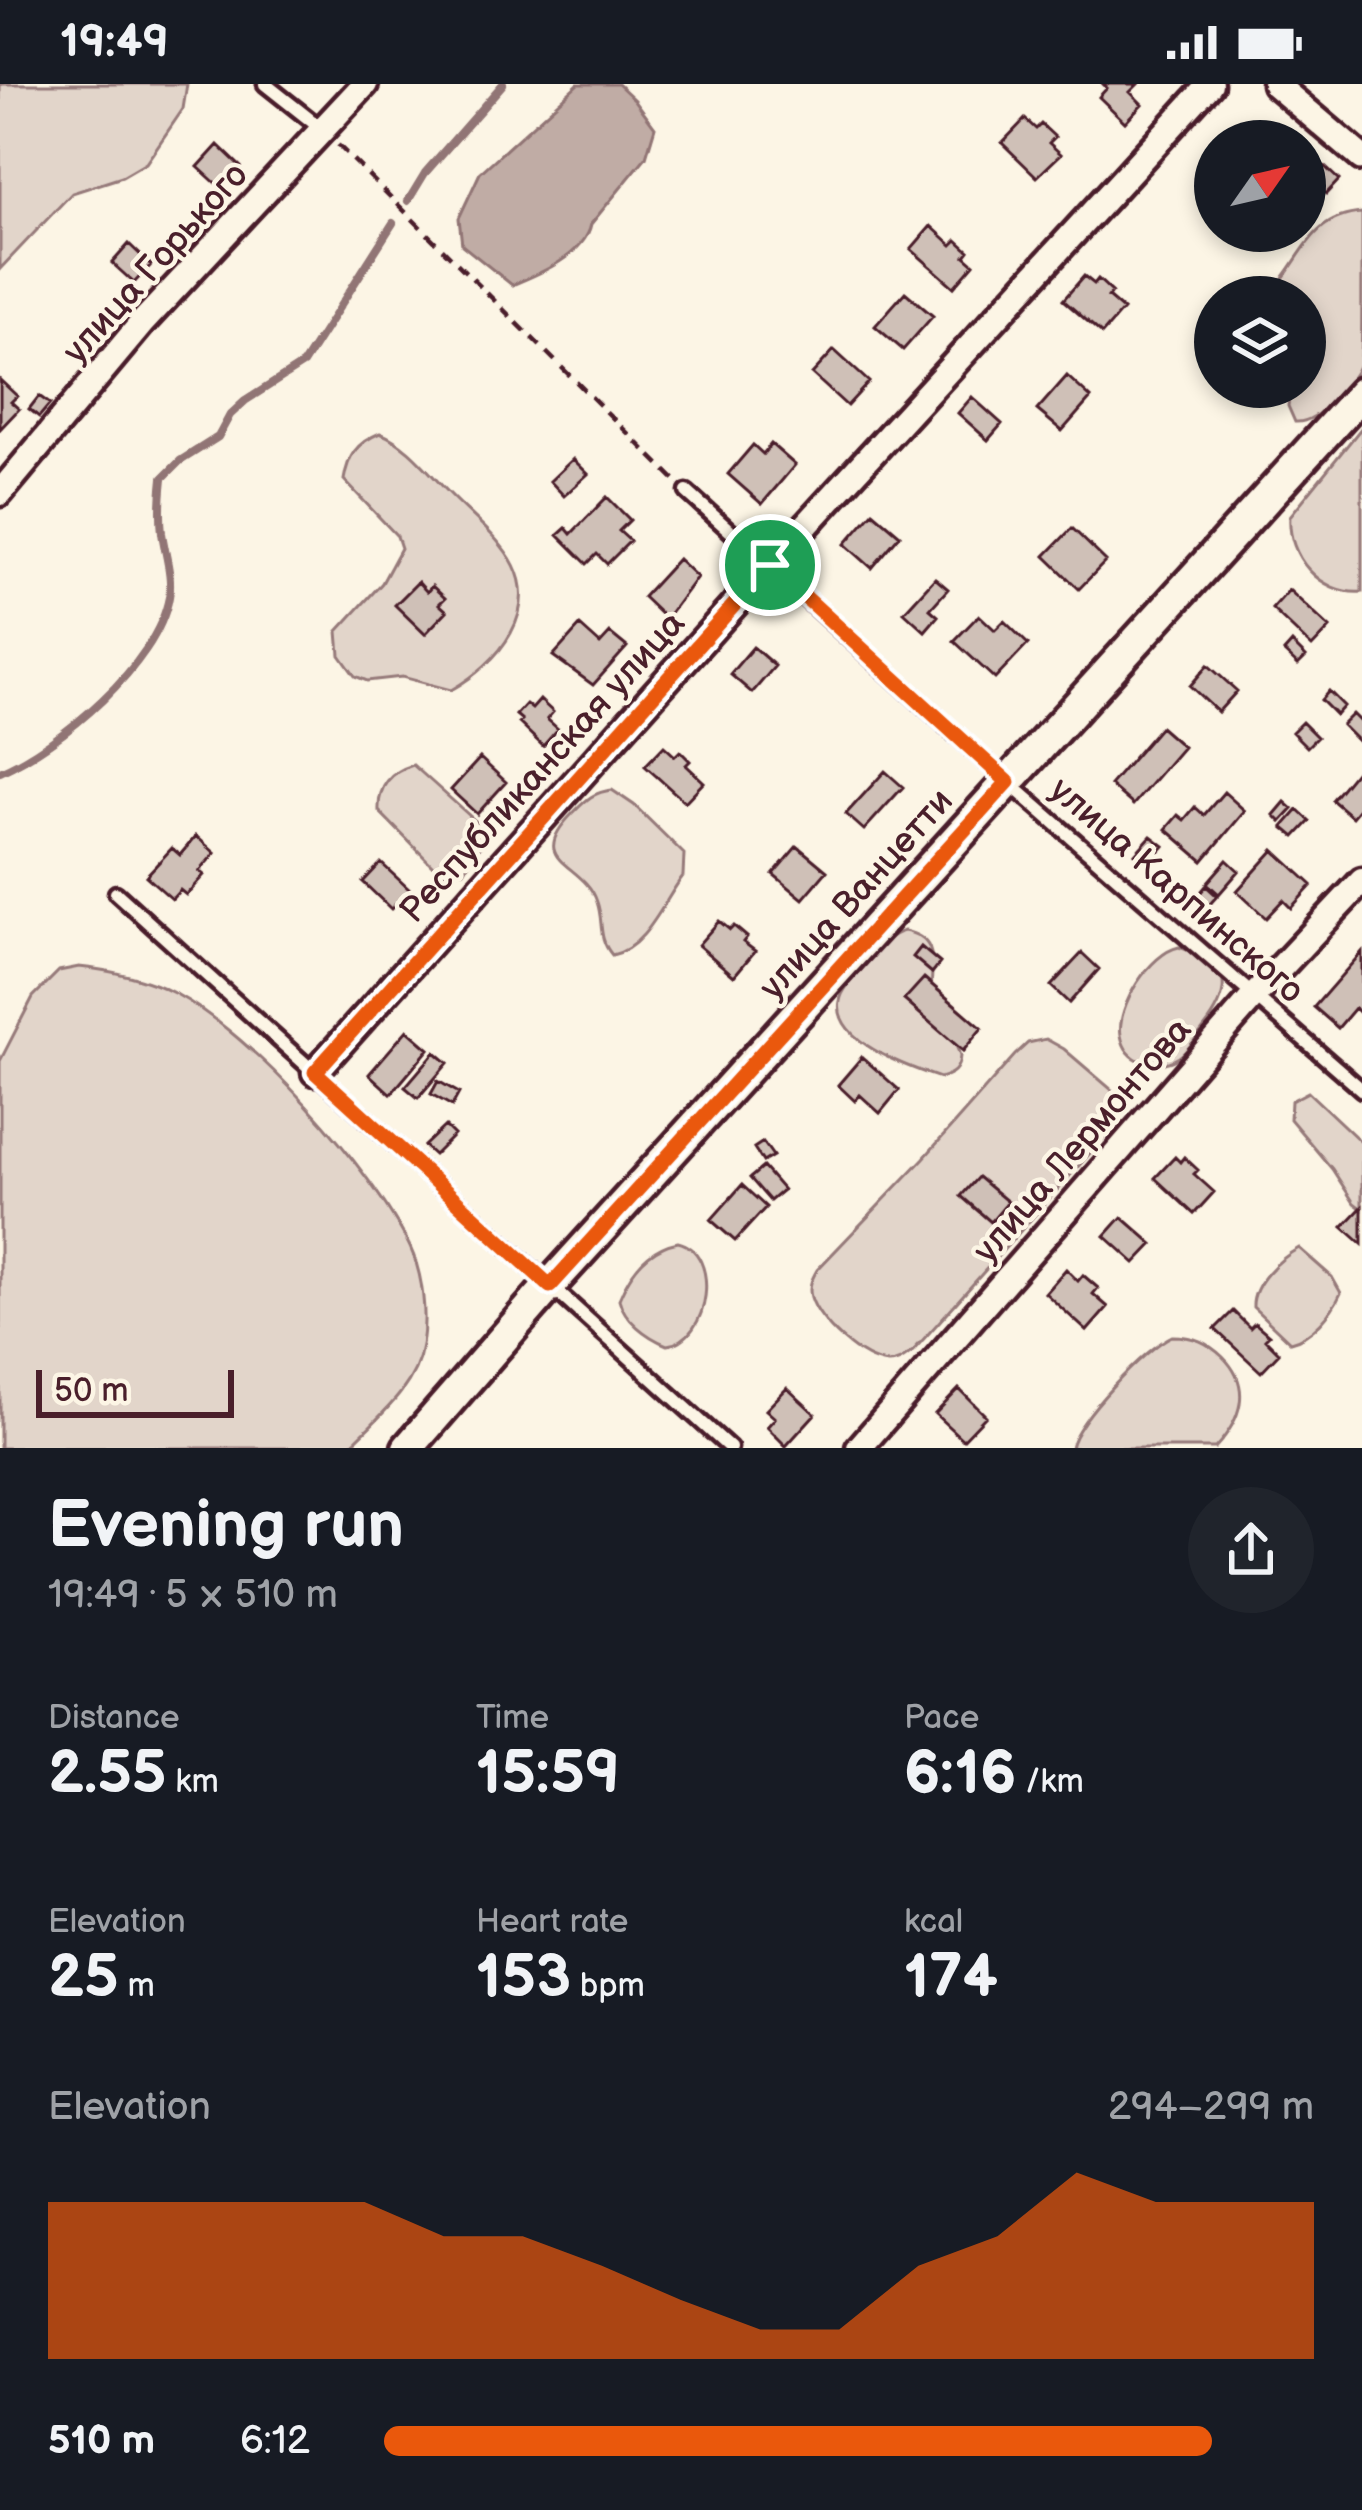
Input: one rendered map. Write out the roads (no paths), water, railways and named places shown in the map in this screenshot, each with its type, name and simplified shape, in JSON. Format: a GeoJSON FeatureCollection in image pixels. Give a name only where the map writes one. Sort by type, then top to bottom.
{"type":"FeatureCollection","features":[{"type":"Feature","properties":{"kind":"street","name":"улица Горького"},"geometry":{"type":"LineString","coordinates":[[0,493],[142,323],[365,84]]}},
{"type":"Feature","properties":{"kind":"street","name":"Республиканская улица"},"geometry":{"type":"LineString","coordinates":[[315,1072],[1210,84]]}},
{"type":"Feature","properties":{"kind":"street"},"geometry":{"type":"LineString","coordinates":[[1275,84],[1362,158]]}},
{"type":"Feature","properties":{"kind":"street","name":"улица Ванцетти"},"geometry":{"type":"LineString","coordinates":[[408,1448],[1362,393]]}},
{"type":"Feature","properties":{"kind":"street","name":"улица Лермонтова"},"geometry":{"type":"LineString","coordinates":[[859,1448],[1255,995],[1362,881]]}},
{"type":"Feature","properties":{"kind":"lane"},"geometry":{"type":"LineString","coordinates":[[265,84],[324,131]]}},
{"type":"Feature","properties":{"kind":"lane","name":"улица Карпинского"},"geometry":{"type":"LineString","coordinates":[[688,492],[1008,782],[1362,1090]]}},
{"type":"Feature","properties":{"kind":"lane"},"geometry":{"type":"LineString","coordinates":[[116,892],[730,1448]]}},
{"type":"Feature","properties":{"kind":"waterway"},"geometry":{"type":"LineString","coordinates":[[408,201],[425,173],[503,84]]}},
{"type":"Feature","properties":{"kind":"waterway"},"geometry":{"type":"LineString","coordinates":[[0,772],[76,723],[146,649],[161,623],[170,589],[161,526],[163,478],[218,437],[230,415],[245,401],[303,364],[393,223]]}}]}
